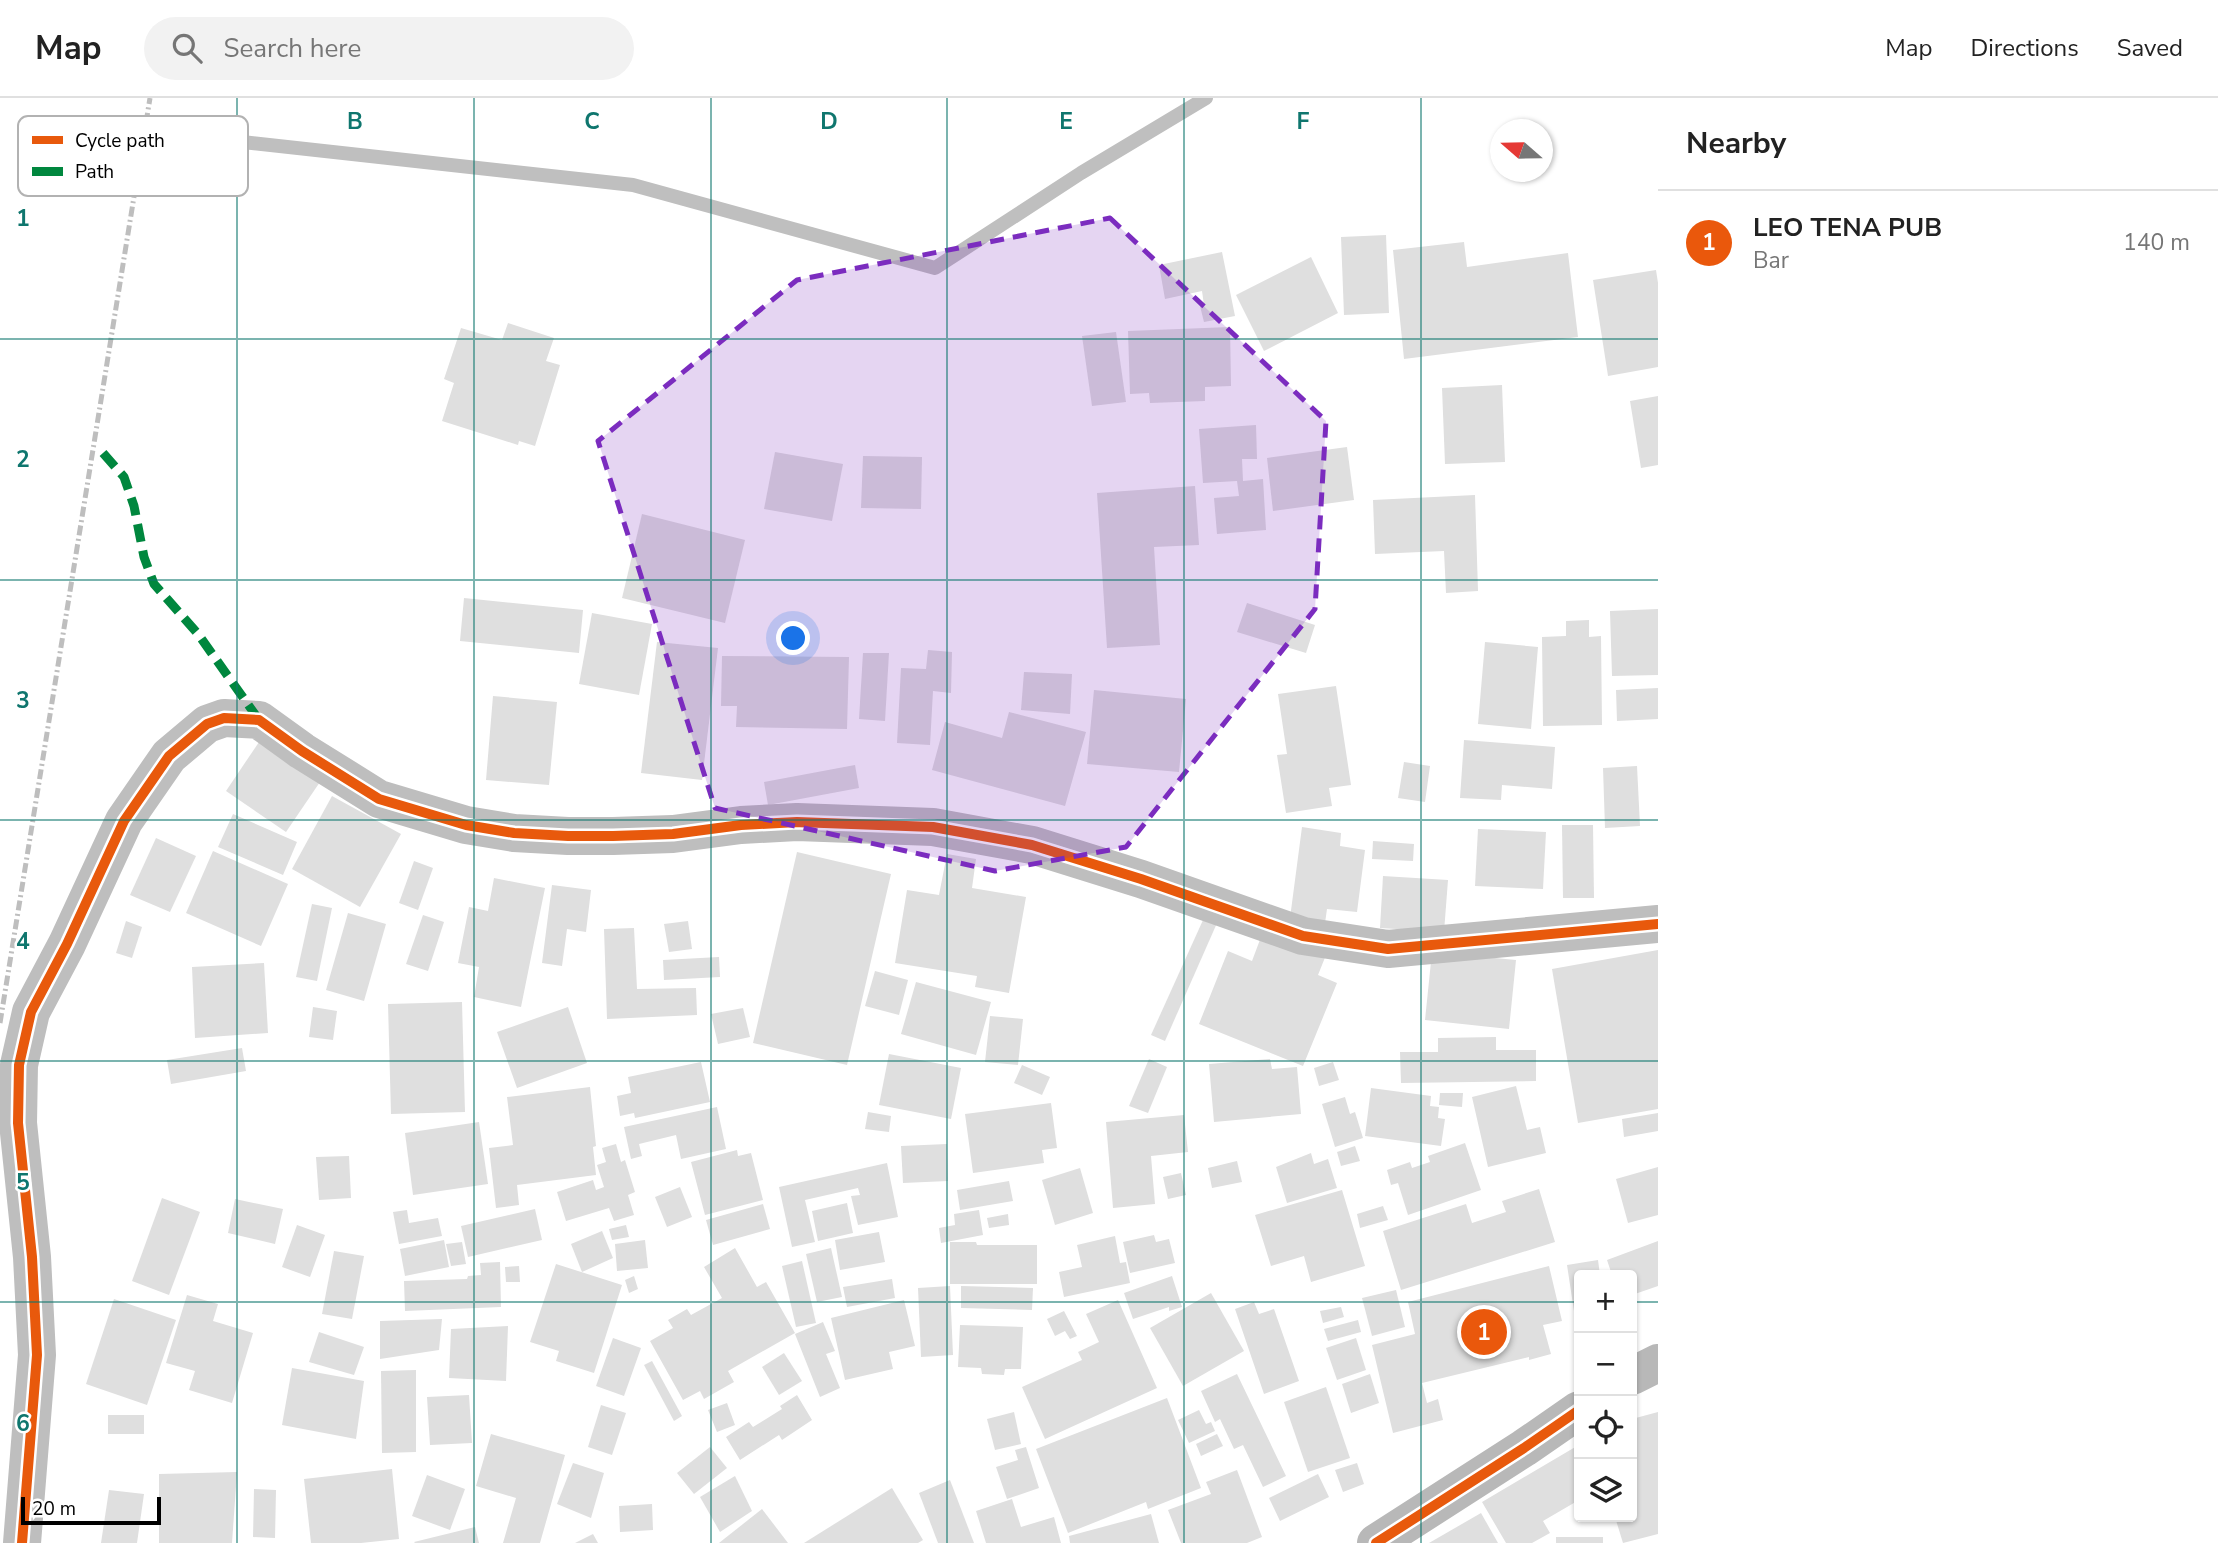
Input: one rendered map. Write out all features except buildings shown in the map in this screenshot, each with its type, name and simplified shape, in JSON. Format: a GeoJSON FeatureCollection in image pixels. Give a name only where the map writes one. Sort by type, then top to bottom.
{"type":"FeatureCollection","features":[{"type":"Feature","properties":{"kind":"street"},"geometry":{"type":"LineString","coordinates":[[22,1543],[37,1355],[32,1257],[18,1123],[19,1065],[31,1012],[124,821],[169,755],[207,724],[224,718],[259,720],[302,751],[379,799],[466,825],[514,832],[568,836],[673,834],[741,825],[797,822],[933,827],[1031,845],[1141,878],[1286,931],[1340,943],[1388,949],[1658,924]]}},
{"type":"Feature","properties":{"kind":"street"},"geometry":{"type":"LineString","coordinates":[[1637,1374],[1658,1363]]}},
{"type":"Feature","properties":{"kind":"street"},"geometry":{"type":"LineString","coordinates":[[1376,1543],[1574,1413]]}},
{"type":"Feature","properties":{"kind":"highlighted area"},"geometry":{"type":"Polygon","coordinates":[[[1110,218],[1326,421],[1315,609],[1126,847],[995,871],[715,808],[598,441],[797,280],[1110,218]]]}},
{"type":"Feature","properties":{"kind":"waterway"},"geometry":{"type":"LineString","coordinates":[[248,143],[633,185],[935,268],[1081,173],[1206,98]]}},
{"type":"Feature","properties":{"kind":"railway"},"geometry":{"type":"LineString","coordinates":[[147,116],[150,98]]}},
{"type":"Feature","properties":{"kind":"railway"},"geometry":{"type":"LineString","coordinates":[[0,1023],[134,196]]}},
{"type":"Feature","properties":{"kind":"marked path"},"geometry":{"type":"LineString","coordinates":[[103,453],[124,477],[134,506],[144,557],[154,584],[198,634],[259,720]]}},
{"type":"Feature","properties":{"kind":"cycle path"},"geometry":{"type":"LineString","coordinates":[[22,1543],[37,1355],[32,1257],[18,1123],[19,1065],[31,1012],[67,944],[124,821],[169,756],[207,724],[224,718],[259,720],[302,751],[379,799],[466,825],[514,833],[568,836],[673,834],[741,825],[797,822],[933,827],[1032,845],[1141,879],[1303,936],[1388,949],[1658,924]]}},
{"type":"Feature","properties":{"kind":"cycle path"},"geometry":{"type":"LineString","coordinates":[[1376,1543],[1574,1413]]}},
{"type":"Feature","properties":{"kind":"place","name":"LEO TENA PUB"},"geometry":{"type":"Point","coordinates":[1484,1332]}}]}
